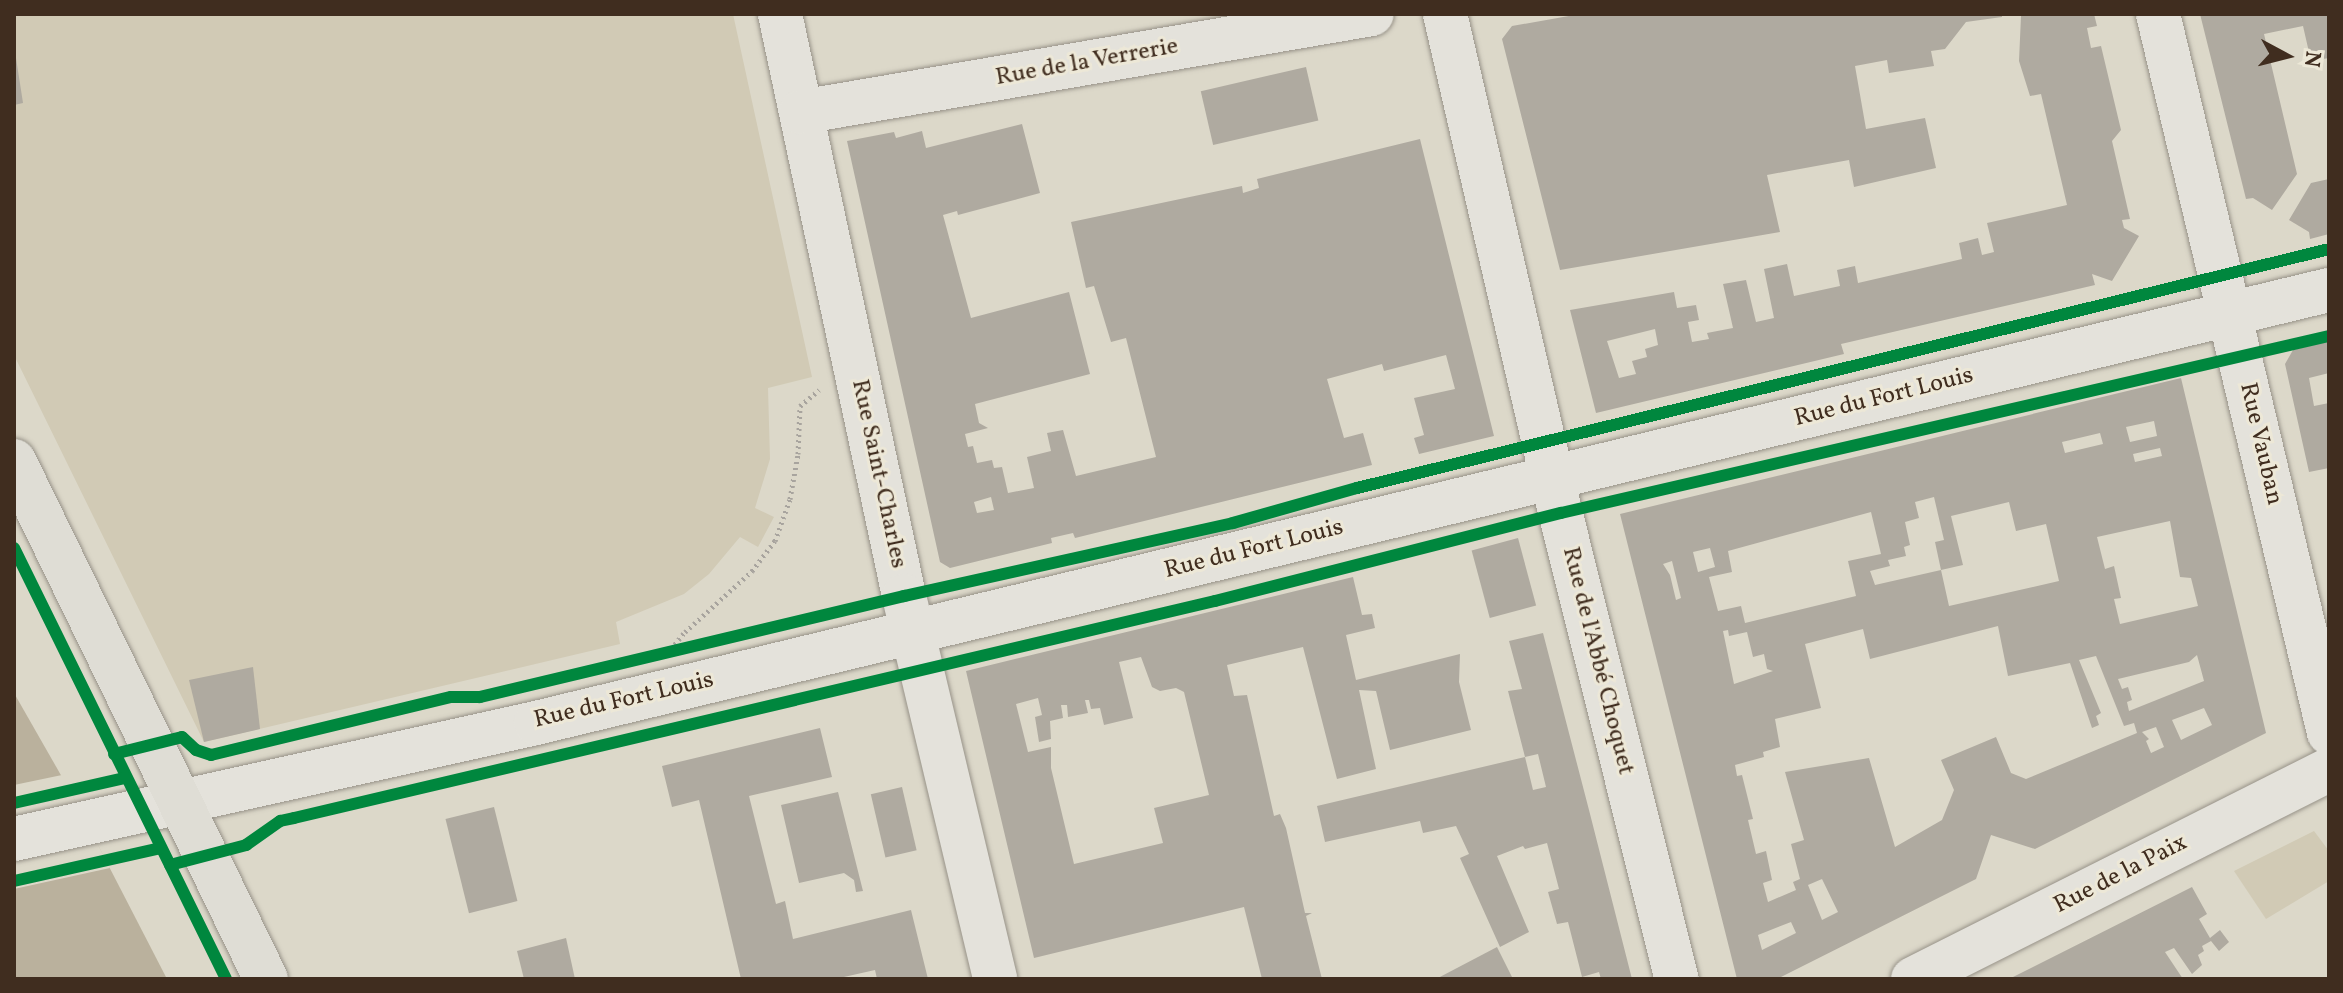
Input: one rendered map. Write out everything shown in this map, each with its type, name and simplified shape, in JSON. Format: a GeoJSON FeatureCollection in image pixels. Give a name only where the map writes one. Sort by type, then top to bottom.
{"type":"FeatureCollection","features":[{"type":"Feature","properties":{"kind":"main road"},"geometry":{"type":"LineString","coordinates":[[14,461],[266,979]]}},
{"type":"Feature","properties":{"kind":"street","name":"Rue Saint-Charles"},"geometry":{"type":"LineString","coordinates":[[780,14],[912,633],[995,979]]}},
{"type":"Feature","properties":{"kind":"street","name":"Rue de la Verrerie"},"geometry":{"type":"LineString","coordinates":[[801,112],[1372,14]]}},
{"type":"Feature","properties":{"kind":"street","name":"Rue de l'Abbé Choquet"},"geometry":{"type":"LineString","coordinates":[[1445,14],[1552,477],[1677,979]]}},
{"type":"Feature","properties":{"kind":"street","name":"Rue Vauban"},"geometry":{"type":"LineString","coordinates":[[2158,14],[2329,733]]}},
{"type":"Feature","properties":{"kind":"street","name":"Rue du Fort Louis"},"geometry":{"type":"LineString","coordinates":[[14,839],[676,689],[2329,290]]}},
{"type":"Feature","properties":{"kind":"street","name":"Rue de la Paix"},"geometry":{"type":"LineString","coordinates":[[1913,979],[2329,770]]}},
{"type":"Feature","properties":{"kind":"path"},"geometry":{"type":"LineString","coordinates":[[676,689],[670,652],[685,632],[752,571],[775,541],[790,499],[798,454],[800,406],[819,390],[859,381]]}},
{"type":"Feature","properties":{"kind":"shaded area"},"geometry":{"type":"Polygon","coordinates":[[[14,14],[733,14],[812,377],[768,388],[770,459],[755,508],[774,517],[758,547],[740,537],[709,574],[684,594],[616,622],[620,644],[204,742],[14,355],[14,14]]]}},
{"type":"Feature","properties":{"kind":"shaded area"},"geometry":{"type":"Polygon","coordinates":[[[14,693],[70,791],[167,979],[14,979],[14,693]]]}},
{"type":"Feature","properties":{"kind":"shaded area"},"geometry":{"type":"Polygon","coordinates":[[[2314,831],[2329,851],[2329,881],[2266,919],[2234,871],[2314,831]]]}},
{"type":"Feature","properties":{"kind":"pier"},"geometry":{"type":"Polygon","coordinates":[[[62,775],[110,868],[14,889],[14,785],[62,775]]]}},
{"type":"Feature","properties":{"kind":"building"},"geometry":{"type":"Polygon","coordinates":[[[1580,14],[2002,14],[2002,17],[1966,22],[1945,49],[1931,51],[1934,66],[1889,73],[1887,60],[1855,66],[1866,129],[1925,118],[1936,168],[1854,187],[1849,160],[1767,175],[1780,232],[1560,270],[1502,39],[1512,26],[1580,14]]]}},
{"type":"Feature","properties":{"kind":"building"},"geometry":{"type":"Polygon","coordinates":[[[2094,14],[2097,26],[2087,28],[2091,48],[2101,46],[2121,130],[2112,141],[2130,219],[2122,220],[2124,228],[2139,236],[2112,281],[2092,274],[2095,285],[1841,344],[1844,354],[1596,413],[1570,310],[1674,292],[1677,308],[1696,305],[1699,320],[1688,322],[1692,342],[1709,339],[1707,333],[1733,328],[1723,284],[1746,280],[1756,322],[1774,318],[1764,269],[1787,264],[1794,296],[1840,286],[1837,270],[1855,266],[1858,283],[1962,259],[1959,243],[1978,238],[1982,255],[1994,252],[1987,223],[2067,205],[2041,94],[2030,96],[2019,61],[2021,16],[2094,14]],[[1655,329],[1607,341],[1619,378],[1636,374],[1632,361],[1647,357],[1645,349],[1658,345],[1655,329]]]}},
{"type":"Feature","properties":{"kind":"building"},"geometry":{"type":"Polygon","coordinates":[[[2200,14],[2328,14],[2329,58],[2311,61],[2303,26],[2264,34],[2297,174],[2272,210],[2253,198],[2246,199],[2200,14]]]}},
{"type":"Feature","properties":{"kind":"building"},"geometry":{"type":"Polygon","coordinates":[[[14,59],[23,103],[14,105],[14,59]]]}},
{"type":"Feature","properties":{"kind":"building"},"geometry":{"type":"Polygon","coordinates":[[[1306,67],[1318,121],[1213,145],[1201,91],[1306,67]]]}},
{"type":"Feature","properties":{"kind":"building"},"geometry":{"type":"Polygon","coordinates":[[[1022,124],[1040,193],[958,215],[957,211],[943,215],[971,318],[1069,292],[1090,374],[975,404],[979,423],[988,428],[965,434],[968,447],[973,446],[977,463],[992,460],[994,468],[1002,467],[1008,493],[1034,488],[1027,457],[1051,451],[1047,433],[1063,430],[1076,476],[1156,457],[1126,338],[1111,342],[1094,286],[1086,288],[1071,222],[1242,186],[1243,193],[1259,188],[1257,179],[1420,139],[1494,436],[1419,454],[1414,438],[1424,435],[1414,398],[1455,389],[1446,355],[1384,371],[1382,364],[1327,379],[1344,438],[1363,433],[1372,465],[1075,538],[1073,533],[1051,538],[1052,543],[950,568],[940,562],[847,141],[894,132],[896,138],[922,131],[926,148],[1022,124]],[[991,497],[974,502],[977,513],[994,510],[991,497]]]}},
{"type":"Feature","properties":{"kind":"building"},"geometry":{"type":"Polygon","coordinates":[[[2329,179],[2329,234],[2310,239],[2309,232],[2289,220],[2311,183],[2329,179]]]}},
{"type":"Feature","properties":{"kind":"building"},"geometry":{"type":"Polygon","coordinates":[[[2329,341],[2329,373],[2309,378],[2314,406],[2329,403],[2329,468],[2309,472],[2285,364],[2293,350],[2329,341]]]}},
{"type":"Feature","properties":{"kind":"building"},"geometry":{"type":"Polygon","coordinates":[[[2181,378],[2266,733],[2035,849],[1991,835],[1976,879],[1777,979],[1737,979],[1620,514],[2181,378]],[[2154,421],[2126,427],[2130,442],[2157,436],[2154,421]],[[2100,433],[2062,442],[2065,453],[2103,444],[2100,433]],[[2160,448],[2133,454],[2135,462],[2162,456],[2160,448]],[[1934,497],[1915,502],[1919,518],[1905,522],[1910,545],[1904,547],[1906,556],[1888,560],[1890,566],[1870,571],[1875,585],[1941,570],[1935,542],[1944,540],[1934,497]],[[2009,502],[1951,516],[1963,565],[1941,570],[1949,606],[2059,581],[2046,524],[2016,531],[2009,502]],[[1871,512],[1728,551],[1732,572],[1709,577],[1718,611],[1741,606],[1745,623],[1856,596],[1848,561],[1881,554],[1871,512]],[[2170,521],[2097,537],[2105,569],[2114,566],[2121,598],[2114,599],[2120,624],[2198,606],[2191,578],[2180,577],[2170,521]],[[1710,548],[1693,552],[1698,572],[1715,567],[1710,548]],[[1672,561],[1663,564],[1670,575],[1676,600],[1681,598],[1672,561]],[[1998,626],[1870,659],[1863,629],[1805,644],[1821,708],[1775,719],[1780,747],[1763,752],[1764,757],[1735,765],[1737,776],[1742,775],[1753,819],[1748,820],[1756,854],[1766,851],[1772,880],[1763,883],[1768,902],[1796,890],[1793,882],[1800,879],[1791,844],[1804,840],[1785,772],[1869,758],[1895,847],[1942,820],[1954,790],[1941,760],[1996,737],[2011,773],[2026,779],[2137,733],[2134,723],[2124,726],[2096,656],[2079,660],[2101,713],[2096,716],[2099,725],[2092,728],[2070,663],[2008,676],[1998,626]],[[1728,630],[1723,631],[1734,684],[1773,671],[1767,669],[1764,654],[1753,657],[1747,632],[1729,636],[1728,630]],[[2197,655],[2189,662],[2118,679],[2122,689],[2128,687],[2132,700],[2127,702],[2129,711],[2204,681],[2197,655]],[[2204,708],[2172,720],[2181,740],[2212,725],[2204,708]],[[2156,727],[2142,732],[2149,739],[2146,741],[2151,753],[2164,747],[2156,727]],[[1822,879],[1808,885],[1822,920],[1838,912],[1822,879]],[[1791,922],[1758,935],[1762,950],[1796,933],[1791,922]]]}},
{"type":"Feature","properties":{"kind":"building"},"geometry":{"type":"Polygon","coordinates":[[[1518,538],[1536,606],[1490,618],[1472,550],[1518,538]]]}},
{"type":"Feature","properties":{"kind":"building"},"geometry":{"type":"Polygon","coordinates":[[[1353,577],[1362,615],[1372,614],[1375,628],[1346,635],[1356,680],[1460,654],[1459,682],[1471,730],[1390,750],[1376,691],[1359,690],[1376,769],[1337,779],[1303,647],[1227,665],[1234,696],[1247,695],[1274,816],[1280,814],[1286,828],[1305,913],[1312,913],[1306,916],[1322,979],[1262,979],[1244,907],[1034,958],[966,671],[1353,577]],[[1141,657],[1119,662],[1133,718],[1104,725],[1100,708],[1091,709],[1089,700],[1085,700],[1088,713],[1068,717],[1067,705],[1061,705],[1063,718],[1050,721],[1051,739],[1039,742],[1035,717],[1042,715],[1038,698],[1016,704],[1028,752],[1051,747],[1051,768],[1074,864],[1163,843],[1154,808],[1209,795],[1184,692],[1176,688],[1160,691],[1152,687],[1141,657]]]}},
{"type":"Feature","properties":{"kind":"building"},"geometry":{"type":"Polygon","coordinates":[[[1543,633],[1632,979],[1601,979],[1599,972],[1582,977],[1568,922],[1557,924],[1548,892],[1559,889],[1547,843],[1525,849],[1523,846],[1497,856],[1529,932],[1500,947],[1460,858],[1469,854],[1456,826],[1423,833],[1420,821],[1325,842],[1317,806],[1525,757],[1508,691],[1522,689],[1509,641],[1543,633]],[[1538,754],[1525,757],[1533,790],[1546,787],[1538,754]]]}},
{"type":"Feature","properties":{"kind":"building"},"geometry":{"type":"Polygon","coordinates":[[[253,667],[260,729],[204,742],[189,680],[253,667]]]}},
{"type":"Feature","properties":{"kind":"building"},"geometry":{"type":"Polygon","coordinates":[[[820,728],[832,777],[749,796],[776,904],[785,901],[793,939],[911,910],[928,979],[877,979],[875,970],[835,979],[741,979],[699,800],[672,807],[662,766],[820,728]]]}},
{"type":"Feature","properties":{"kind":"building"},"geometry":{"type":"Polygon","coordinates":[[[902,787],[917,850],[885,858],[871,794],[902,787]]]}},
{"type":"Feature","properties":{"kind":"building"},"geometry":{"type":"Polygon","coordinates":[[[838,792],[863,891],[856,892],[854,880],[844,873],[799,883],[781,805],[838,792]]]}},
{"type":"Feature","properties":{"kind":"building"},"geometry":{"type":"Polygon","coordinates":[[[494,807],[517,901],[469,913],[445,819],[494,807]]]}},
{"type":"Feature","properties":{"kind":"building"},"geometry":{"type":"Polygon","coordinates":[[[2192,887],[2207,914],[2199,919],[2210,938],[2220,930],[2229,942],[2219,951],[2211,941],[2202,946],[2204,951],[2198,955],[2202,965],[2192,974],[2174,948],[2165,952],[2183,979],[2009,979],[2192,887]]]}},
{"type":"Feature","properties":{"kind":"building"},"geometry":{"type":"Polygon","coordinates":[[[566,938],[575,979],[524,979],[517,951],[566,938]]]}},
{"type":"Feature","properties":{"kind":"building"},"geometry":{"type":"Polygon","coordinates":[[[1497,947],[1513,979],[1436,979],[1497,947]]]}},
{"type":"Feature","properties":{"kind":"cycle path"},"geometry":{"type":"LineString","coordinates":[[114,754],[182,737],[196,750],[211,755],[451,697],[480,697],[904,596],[1233,523],[1357,488],[2329,249]]}},
{"type":"Feature","properties":{"kind":"cycle path"},"geometry":{"type":"LineString","coordinates":[[170,865],[246,845],[280,821],[1215,601],[1561,513],[2329,336]]}},
{"type":"Feature","properties":{"kind":"cycle path"},"geometry":{"type":"LineString","coordinates":[[14,548],[226,979]]}},
{"type":"Feature","properties":{"kind":"cycle path"},"geometry":{"type":"LineString","coordinates":[[14,803],[125,778]]}},
{"type":"Feature","properties":{"kind":"cycle path"},"geometry":{"type":"LineString","coordinates":[[14,881],[160,848]]}}]}
